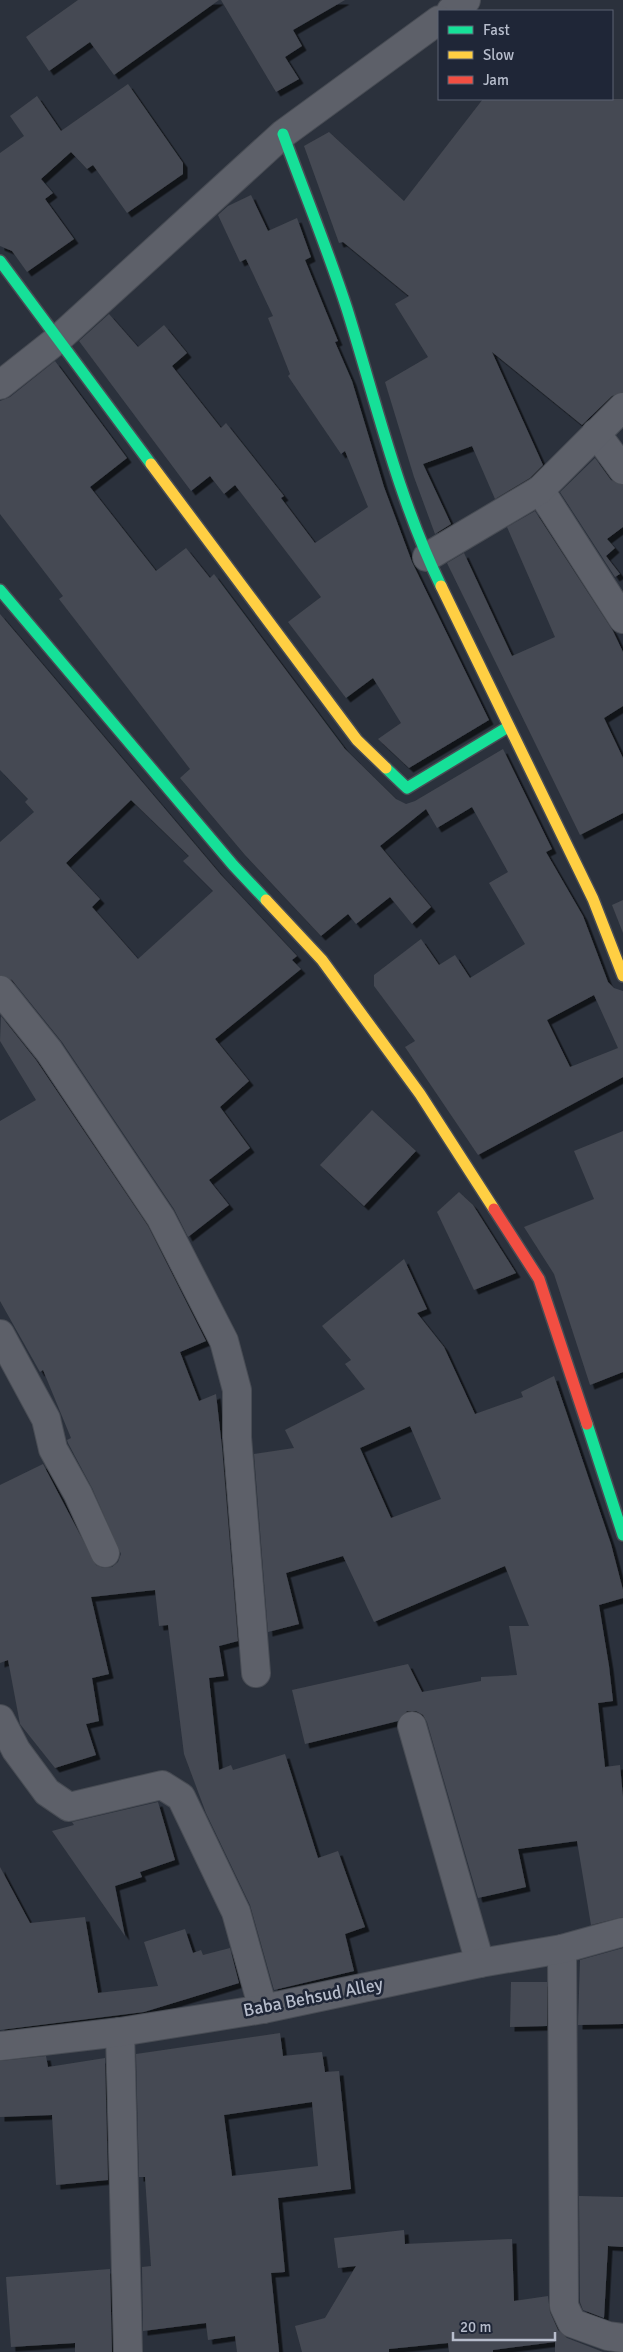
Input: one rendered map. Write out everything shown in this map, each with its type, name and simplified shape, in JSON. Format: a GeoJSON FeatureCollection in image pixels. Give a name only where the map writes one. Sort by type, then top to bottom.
{"type":"FeatureCollection","features":[{"type":"Feature","properties":{"kind":"street"},"geometry":{"type":"LineString","coordinates":[[451,10],[466,0]]}},
{"type":"Feature","properties":{"kind":"street"},"geometry":{"type":"LineString","coordinates":[[0,385],[57,340],[283,134],[438,21]]}},
{"type":"Feature","properties":{"kind":"street"},"geometry":{"type":"LineString","coordinates":[[283,134],[346,307],[399,482],[427,557],[593,900],[623,976]]}},
{"type":"Feature","properties":{"kind":"street"},"geometry":{"type":"LineString","coordinates":[[0,261],[57,340],[357,740],[407,788],[508,727]]}},
{"type":"Feature","properties":{"kind":"street"},"geometry":{"type":"LineString","coordinates":[[427,557],[540,490],[623,407]]}},
{"type":"Feature","properties":{"kind":"street"},"geometry":{"type":"LineString","coordinates":[[596,433],[623,470]]}},
{"type":"Feature","properties":{"kind":"street"},"geometry":{"type":"LineString","coordinates":[[540,490],[623,619]]}},
{"type":"Feature","properties":{"kind":"street"},"geometry":{"type":"LineString","coordinates":[[0,590],[232,865],[322,960],[420,1094],[539,1278],[623,1535]]}},
{"type":"Feature","properties":{"kind":"street"},"geometry":{"type":"LineString","coordinates":[[0,990],[49,1051],[161,1218],[224,1341],[237,1390],[238,1446],[256,1673]]}},
{"type":"Feature","properties":{"kind":"street"},"geometry":{"type":"LineString","coordinates":[[0,1334],[46,1418],[53,1449],[78,1494],[104,1553]]}},
{"type":"Feature","properties":{"kind":"street"},"geometry":{"type":"LineString","coordinates":[[0,1719],[16,1750],[48,1792],[69,1807],[162,1786],[181,1797],[236,1912],[263,2009]]}},
{"type":"Feature","properties":{"kind":"street"},"geometry":{"type":"LineString","coordinates":[[412,1726],[480,1963]]}},
{"type":"Feature","properties":{"kind":"street","name":"Baba Behsud Alley"},"geometry":{"type":"LineString","coordinates":[[0,2046],[120,2032],[263,2009],[480,1963],[562,1949],[623,1932]]}},
{"type":"Feature","properties":{"kind":"street"},"geometry":{"type":"LineString","coordinates":[[562,1949],[564,2306],[572,2323],[608,2336],[623,2338]]}},
{"type":"Feature","properties":{"kind":"street"},"geometry":{"type":"LineString","coordinates":[[120,2032],[128,2352]]}},
{"type":"Feature","properties":{"kind":"building"},"geometry":{"type":"Polygon","coordinates":[[[78,0],[219,0],[114,75],[90,42],[49,71],[26,37],[78,0]]]}},
{"type":"Feature","properties":{"kind":"building"},"geometry":{"type":"Polygon","coordinates":[[[221,0],[345,0],[293,30],[302,46],[285,57],[299,79],[276,92],[221,0]]]}},
{"type":"Feature","properties":{"kind":"building"},"geometry":{"type":"Polygon","coordinates":[[[128,84],[183,163],[183,174],[127,213],[93,165],[87,169],[71,152],[41,179],[53,193],[45,199],[74,239],[27,272],[12,251],[0,246],[0,153],[24,136],[10,116],[37,96],[61,131],[128,84]]]}},
{"type":"Feature","properties":{"kind":"building"},"geometry":{"type":"Polygon","coordinates":[[[623,99],[623,392],[612,396],[582,425],[492,352],[543,465],[530,478],[495,499],[472,446],[423,464],[451,524],[435,534],[414,477],[385,382],[428,357],[395,304],[409,296],[343,242],[339,243],[304,146],[329,132],[404,201],[482,100],[623,99]]]}},
{"type":"Feature","properties":{"kind":"building"},"geometry":{"type":"Polygon","coordinates":[[[251,195],[268,231],[297,218],[311,257],[305,260],[338,341],[335,342],[352,381],[384,487],[412,562],[489,720],[409,768],[378,739],[401,723],[373,678],[346,698],[288,622],[321,597],[235,485],[224,494],[210,476],[191,491],[79,341],[109,314],[138,347],[164,325],[187,353],[172,366],[221,428],[226,423],[284,496],[281,498],[315,543],[368,507],[345,451],[341,454],[288,376],[290,374],[268,318],[273,316],[246,259],[240,262],[218,215],[228,206],[251,195]]]}},
{"type":"Feature","properties":{"kind":"building"},"geometry":{"type":"Polygon","coordinates":[[[55,361],[127,458],[90,487],[156,571],[186,548],[210,578],[214,574],[345,749],[396,799],[406,804],[415,801],[503,749],[552,849],[546,852],[583,916],[608,982],[614,988],[623,991],[623,1077],[478,1155],[405,1047],[415,1041],[374,986],[374,975],[421,939],[439,965],[455,955],[470,978],[525,944],[489,883],[508,872],[472,807],[437,828],[426,809],[380,846],[431,907],[412,924],[390,897],[356,924],[348,914],[321,936],[245,855],[180,778],[190,769],[59,599],[63,596],[0,514],[0,401],[10,397],[55,361]],[[594,995],[547,1020],[570,1067],[618,1048],[594,995]]]}},
{"type":"Feature","properties":{"kind":"building"},"geometry":{"type":"Polygon","coordinates":[[[595,458],[611,480],[623,485],[623,527],[607,539],[615,548],[606,556],[620,574],[615,577],[560,492],[595,458]]]}},
{"type":"Feature","properties":{"kind":"building"},"geometry":{"type":"Polygon","coordinates":[[[535,511],[613,631],[623,652],[623,706],[604,718],[623,758],[623,813],[580,835],[447,563],[464,553],[512,656],[555,637],[507,527],[535,511]]]}},
{"type":"Feature","properties":{"kind":"building"},"geometry":{"type":"Polygon","coordinates":[[[0,614],[221,875],[297,956],[292,960],[301,969],[215,1039],[249,1081],[220,1107],[250,1148],[209,1180],[229,1205],[188,1237],[174,1209],[62,1042],[12,980],[0,975],[0,842],[34,812],[25,802],[28,799],[0,770],[0,614]],[[131,800],[66,863],[100,899],[92,907],[138,959],[213,891],[183,861],[189,856],[131,800]]]}},
{"type":"Feature","properties":{"kind":"building"},"geometry":{"type":"Polygon","coordinates":[[[623,900],[623,933],[612,905],[623,900]]]}},
{"type":"Feature","properties":{"kind":"building"},"geometry":{"type":"Polygon","coordinates":[[[1,1016],[36,1060],[148,1226],[206,1341],[180,1352],[199,1401],[216,1394],[222,1447],[238,1641],[219,1646],[224,1676],[209,1678],[219,1770],[231,1765],[233,1770],[285,1754],[318,1858],[338,1851],[365,1927],[345,1934],[354,1971],[274,1990],[250,1905],[206,1813],[184,1754],[168,1625],[159,1626],[155,1590],[91,1597],[109,1674],[92,1678],[99,1721],[86,1724],[96,1755],[55,1768],[20,1724],[8,1660],[0,1663],[0,1485],[43,1464],[96,1565],[103,1568],[112,1567],[118,1562],[121,1554],[92,1488],[68,1443],[67,1440],[71,1438],[43,1370],[40,1372],[0,1301],[0,1121],[36,1100],[0,1041],[1,1016]]]}},
{"type":"Feature","properties":{"kind":"building"},"geometry":{"type":"Polygon","coordinates":[[[372,1110],[416,1151],[364,1206],[320,1165],[372,1110]]]}},
{"type":"Feature","properties":{"kind":"building"},"geometry":{"type":"Polygon","coordinates":[[[623,1131],[623,1372],[590,1385],[554,1274],[524,1227],[594,1199],[574,1151],[623,1131]]]}},
{"type":"Feature","properties":{"kind":"building"},"geometry":{"type":"Polygon","coordinates":[[[459,1192],[473,1205],[516,1273],[474,1290],[437,1212],[459,1192]]]}},
{"type":"Feature","properties":{"kind":"building"},"geometry":{"type":"Polygon","coordinates":[[[404,1259],[427,1309],[417,1313],[444,1347],[475,1414],[523,1397],[521,1392],[554,1376],[611,1544],[623,1590],[623,1598],[599,1605],[613,1701],[598,1703],[605,1767],[620,1765],[623,1797],[623,1917],[591,1925],[577,1841],[518,1849],[526,1887],[478,1898],[427,1722],[423,1715],[416,1711],[407,1711],[398,1721],[305,1744],[292,1690],[408,1664],[422,1692],[481,1681],[481,1677],[517,1675],[509,1626],[529,1626],[505,1566],[374,1622],[343,1556],[286,1573],[299,1624],[268,1632],[254,1454],[294,1448],[285,1430],[365,1389],[345,1364],[351,1360],[322,1326],[404,1259]],[[410,1426],[360,1448],[391,1518],[441,1499],[410,1426]]]}},
{"type":"Feature","properties":{"kind":"building"},"geometry":{"type":"Polygon","coordinates":[[[158,1802],[175,1860],[140,1872],[142,1877],[115,1886],[125,1936],[52,1831],[74,1825],[72,1822],[158,1802]]]}},
{"type":"Feature","properties":{"kind":"building"},"geometry":{"type":"Polygon","coordinates":[[[0,1867],[30,1923],[85,1917],[98,1993],[158,1986],[144,1942],[185,1929],[193,1953],[201,1950],[203,1955],[230,1948],[239,1983],[144,2012],[0,2030],[0,1867]]]}},
{"type":"Feature","properties":{"kind":"building"},"geometry":{"type":"Polygon","coordinates":[[[623,1948],[623,2024],[578,2025],[580,1960],[623,1948]]]}},
{"type":"Feature","properties":{"kind":"building"},"geometry":{"type":"Polygon","coordinates":[[[511,1982],[547,1982],[547,2026],[510,2027],[511,1982]]]}},
{"type":"Feature","properties":{"kind":"building"},"geometry":{"type":"Polygon","coordinates":[[[280,2033],[283,2056],[322,2052],[325,2072],[339,2071],[351,2189],[278,2198],[285,2272],[271,2273],[279,2352],[237,2352],[235,2336],[208,2340],[206,2323],[143,2331],[142,2267],[151,2266],[145,2177],[139,2177],[136,2054],[280,2033]],[[312,2102],[224,2115],[232,2176],[318,2166],[312,2102]]]}},
{"type":"Feature","properties":{"kind":"building"},"geometry":{"type":"Polygon","coordinates":[[[46,2056],[48,2067],[105,2058],[108,2180],[56,2185],[52,2115],[0,2117],[0,2061],[46,2056]]]}},
{"type":"Feature","properties":{"kind":"building"},"geometry":{"type":"Polygon","coordinates":[[[579,2196],[623,2197],[623,2247],[608,2246],[604,2318],[583,2310],[580,2302],[579,2196]]]}},
{"type":"Feature","properties":{"kind":"building"},"geometry":{"type":"Polygon","coordinates":[[[404,2230],[405,2244],[512,2239],[514,2301],[548,2296],[550,2312],[558,2330],[567,2338],[603,2352],[555,2352],[555,2342],[493,2350],[493,2352],[449,2352],[448,2343],[389,2349],[389,2352],[302,2352],[295,2326],[325,2318],[356,2266],[338,2268],[334,2238],[404,2230]]]}},
{"type":"Feature","properties":{"kind":"building"},"geometry":{"type":"Polygon","coordinates":[[[110,2269],[112,2352],[75,2352],[75,2343],[11,2347],[6,2277],[110,2269]]]}},
{"type":"Feature","properties":{"kind":"traffic: fast"},"geometry":{"type":"LineString","coordinates":[[283,134],[340,287],[412,519],[441,586]]}},
{"type":"Feature","properties":{"kind":"traffic: fast"},"geometry":{"type":"LineString","coordinates":[[0,261],[151,464]]}},
{"type":"Feature","properties":{"kind":"traffic: fast"},"geometry":{"type":"LineString","coordinates":[[0,590],[233,865],[266,900]]}},
{"type":"Feature","properties":{"kind":"traffic: fast"},"geometry":{"type":"LineString","coordinates":[[386,768],[407,788],[508,727]]}},
{"type":"Feature","properties":{"kind":"traffic: fast"},"geometry":{"type":"LineString","coordinates":[[587,1424],[623,1535]]}},
{"type":"Feature","properties":{"kind":"traffic: slow"},"geometry":{"type":"LineString","coordinates":[[151,464],[357,740],[386,768]]}},
{"type":"Feature","properties":{"kind":"traffic: slow"},"geometry":{"type":"LineString","coordinates":[[441,586],[593,899],[623,976]]}},
{"type":"Feature","properties":{"kind":"traffic: slow"},"geometry":{"type":"LineString","coordinates":[[266,900],[322,960],[420,1094],[494,1209]]}},
{"type":"Feature","properties":{"kind":"traffic: jam"},"geometry":{"type":"LineString","coordinates":[[494,1209],[539,1279],[587,1424]]}}]}
